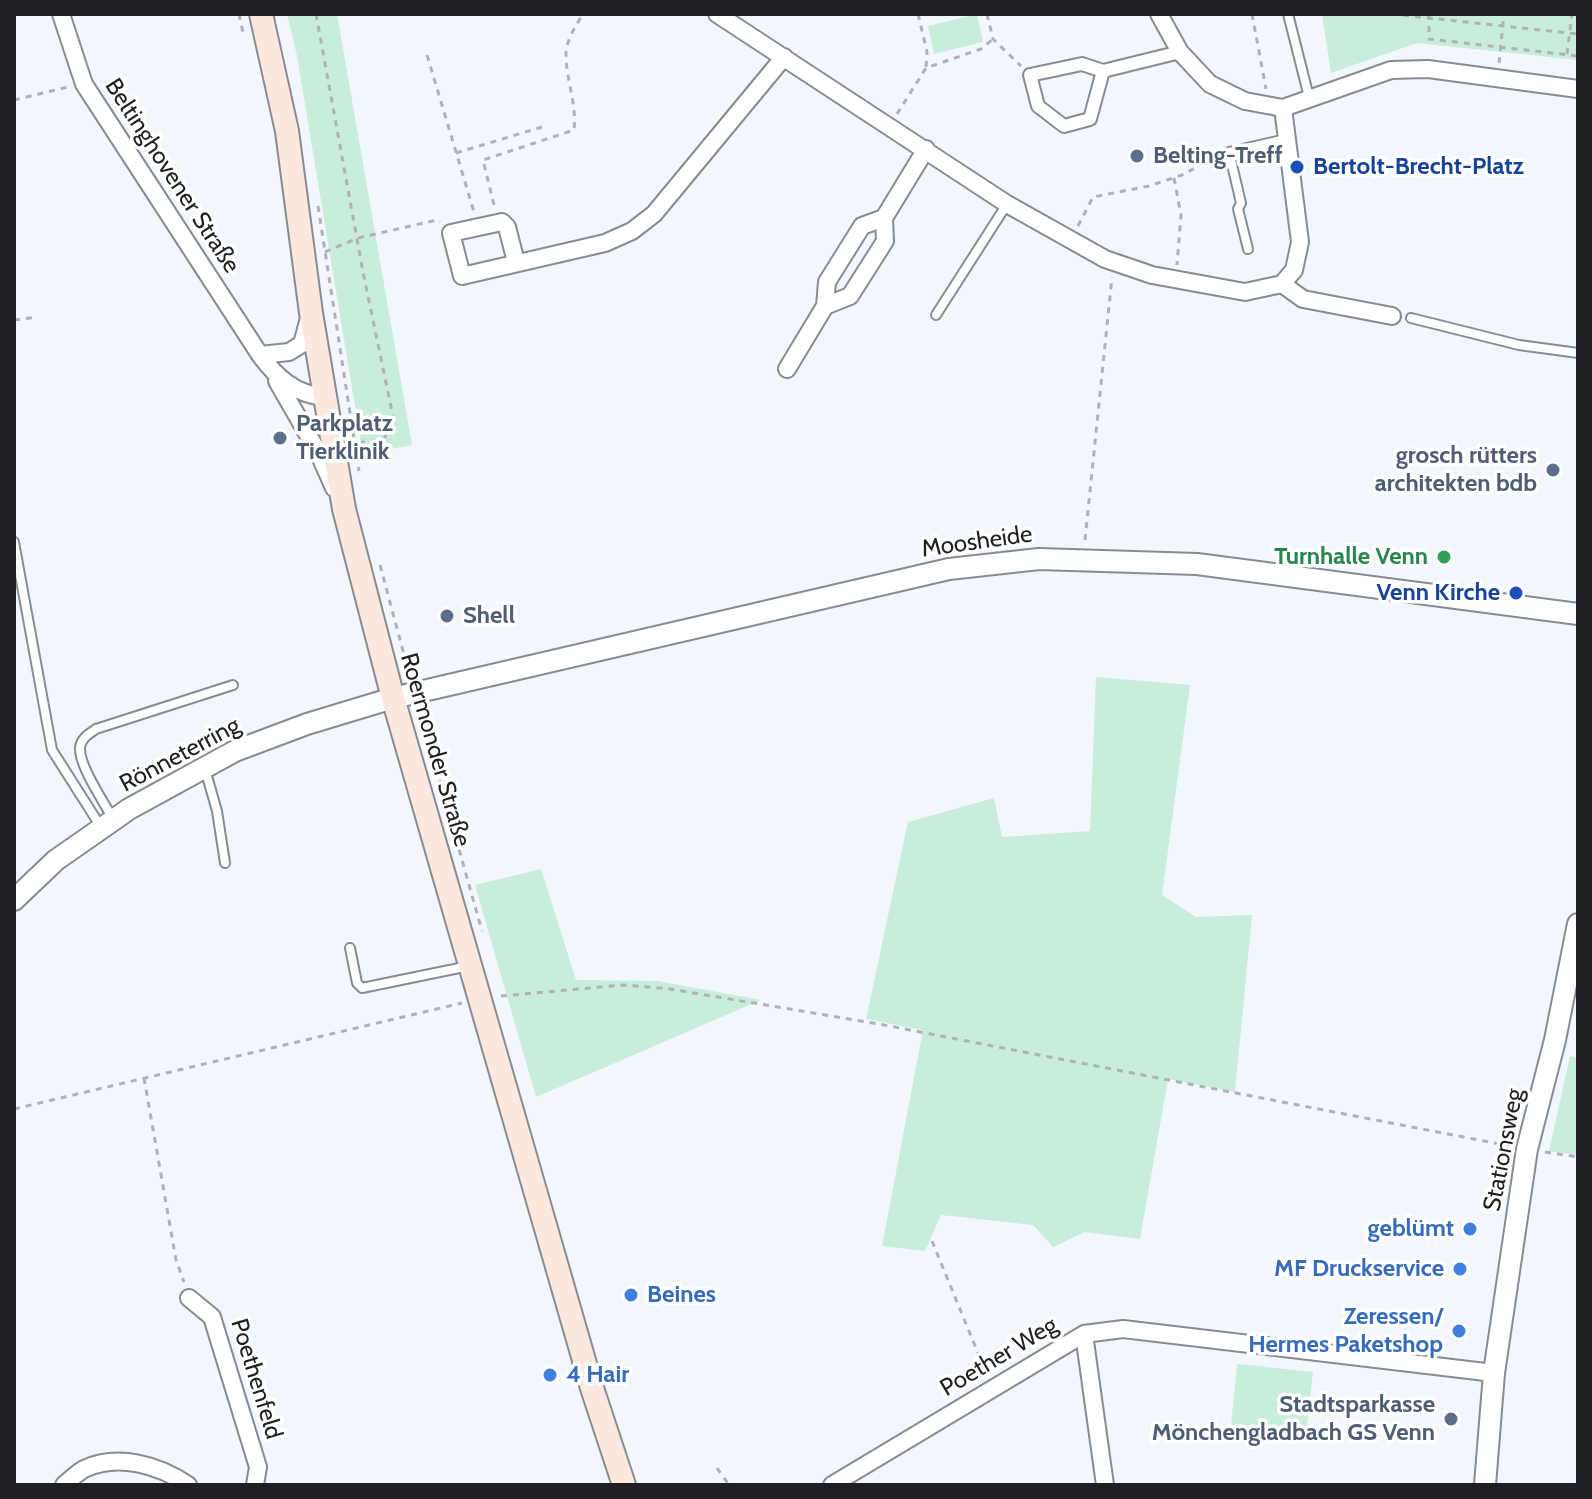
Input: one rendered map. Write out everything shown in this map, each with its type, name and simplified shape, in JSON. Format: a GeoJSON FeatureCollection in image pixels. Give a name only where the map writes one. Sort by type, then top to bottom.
{"type":"FeatureCollection","features":[{"type":"Feature","properties":{"kind":"main road","name":"Roermonder Straße"},"geometry":{"type":"LineString","coordinates":[[261,14],[316,254],[311,313],[344,509],[404,695],[470,965],[592,1388],[624,1485]]}},
{"type":"Feature","properties":{"kind":"street","name":"Beltinghovener Straße"},"geometry":{"type":"LineString","coordinates":[[61,14],[84,84],[270,370],[283,406],[296,429],[319,454],[344,509]]}},
{"type":"Feature","properties":{"kind":"street"},"geometry":{"type":"LineString","coordinates":[[717,14],[1007,204],[1070,240],[1114,262],[1152,275],[1245,292],[1282,284],[1294,270],[1300,242],[1287,138],[1276,106]]}},
{"type":"Feature","properties":{"kind":"street"},"geometry":{"type":"LineString","coordinates":[[1159,14],[1180,52],[1210,84],[1226,94],[1276,106],[1391,70],[1428,69],[1578,89]]}},
{"type":"Feature","properties":{"kind":"street"},"geometry":{"type":"LineString","coordinates":[[1103,71],[1090,119],[1064,126],[1038,106],[1030,75],[1082,64],[1103,71],[1180,52]]}},
{"type":"Feature","properties":{"kind":"street"},"geometry":{"type":"LineString","coordinates":[[516,262],[507,227],[498,221],[451,233],[462,276],[605,243],[632,231],[654,214],[784,57]]}},
{"type":"Feature","properties":{"kind":"street"},"geometry":{"type":"LineString","coordinates":[[825,306],[850,296],[885,241],[884,218],[926,149]]}},
{"type":"Feature","properties":{"kind":"street"},"geometry":{"type":"LineString","coordinates":[[787,369],[825,306],[827,282],[862,226],[884,218]]}},
{"type":"Feature","properties":{"kind":"street"},"geometry":{"type":"LineString","coordinates":[[1282,284],[1303,299],[1392,316]]}},
{"type":"Feature","properties":{"kind":"street"},"geometry":{"type":"LineString","coordinates":[[260,355],[289,352],[302,344],[311,313]]}},
{"type":"Feature","properties":{"kind":"street","name":"Beltinghovener Straße"},"geometry":{"type":"LineString","coordinates":[[270,370],[292,388],[310,396],[324,397]]}},
{"type":"Feature","properties":{"kind":"street","name":"Moosheide"},"geometry":{"type":"LineString","coordinates":[[404,695],[949,569],[1039,559],[1197,564],[1578,614]]}},
{"type":"Feature","properties":{"kind":"street","name":"Rönneterring"},"geometry":{"type":"LineString","coordinates":[[14,900],[56,860],[108,824],[235,751],[307,724],[404,695]]}},
{"type":"Feature","properties":{"kind":"street","name":"Stationsweg"},"geometry":{"type":"LineString","coordinates":[[1485,1485],[1494,1373],[1527,1149],[1555,1040],[1578,924]]}},
{"type":"Feature","properties":{"kind":"street","name":"Poethenfeld"},"geometry":{"type":"LineString","coordinates":[[189,1298],[212,1317],[258,1467],[255,1485]]}},
{"type":"Feature","properties":{"kind":"street","name":"Poether Weg"},"geometry":{"type":"LineString","coordinates":[[832,1485],[1084,1334],[1123,1329],[1494,1373]]}},
{"type":"Feature","properties":{"kind":"street"},"geometry":{"type":"LineString","coordinates":[[1084,1334],[1105,1485]]}},
{"type":"Feature","properties":{"kind":"street"},"geometry":{"type":"LineString","coordinates":[[64,1485],[84,1469],[114,1462],[148,1465],[188,1485]]}},
{"type":"Feature","properties":{"kind":"lane"},"geometry":{"type":"LineString","coordinates":[[1288,14],[1309,97]]}},
{"type":"Feature","properties":{"kind":"lane"},"geometry":{"type":"LineString","coordinates":[[1248,249],[1229,152],[1287,138]]}},
{"type":"Feature","properties":{"kind":"lane"},"geometry":{"type":"LineString","coordinates":[[936,315],[1007,204]]}},
{"type":"Feature","properties":{"kind":"lane"},"geometry":{"type":"LineString","coordinates":[[1411,318],[1519,345],[1578,353]]}},
{"type":"Feature","properties":{"kind":"lane"},"geometry":{"type":"LineString","coordinates":[[14,542],[52,750],[108,824]]}},
{"type":"Feature","properties":{"kind":"lane"},"geometry":{"type":"LineString","coordinates":[[108,824],[82,760],[80,745],[85,736],[96,729],[233,685]]}},
{"type":"Feature","properties":{"kind":"lane"},"geometry":{"type":"LineString","coordinates":[[204,768],[217,811],[225,863]]}},
{"type":"Feature","properties":{"kind":"lane"},"geometry":{"type":"LineString","coordinates":[[350,948],[357,983],[362,988],[470,965]]}},
{"type":"Feature","properties":{"kind":"path"},"geometry":{"type":"LineString","coordinates":[[316,14],[395,426],[382,440],[332,445]]}},
{"type":"Feature","properties":{"kind":"path"},"geometry":{"type":"LineString","coordinates":[[498,221],[483,160],[574,130],[576,115],[566,52],[574,28],[583,14]]}},
{"type":"Feature","properties":{"kind":"path"},"geometry":{"type":"LineString","coordinates":[[890,126],[926,68],[927,52],[918,14]]}},
{"type":"Feature","properties":{"kind":"path"},"geometry":{"type":"LineString","coordinates":[[987,14],[993,39],[1030,75]]}},
{"type":"Feature","properties":{"kind":"path"},"geometry":{"type":"LineString","coordinates":[[1252,14],[1276,106]]}},
{"type":"Feature","properties":{"kind":"path"},"geometry":{"type":"LineString","coordinates":[[1391,14],[1578,34]]}},
{"type":"Feature","properties":{"kind":"path"},"geometry":{"type":"LineString","coordinates":[[1497,79],[1504,14]]}},
{"type":"Feature","properties":{"kind":"path"},"geometry":{"type":"LineString","coordinates":[[1567,55],[1572,14]]}},
{"type":"Feature","properties":{"kind":"path"},"geometry":{"type":"LineString","coordinates":[[1429,16],[1429,39],[1578,56]]}},
{"type":"Feature","properties":{"kind":"path"},"geometry":{"type":"LineString","coordinates":[[926,68],[981,49],[993,39]]}},
{"type":"Feature","properties":{"kind":"path"},"geometry":{"type":"LineString","coordinates":[[427,55],[478,226]]}},
{"type":"Feature","properties":{"kind":"path"},"geometry":{"type":"LineString","coordinates":[[14,100],[84,84]]}},
{"type":"Feature","properties":{"kind":"path"},"geometry":{"type":"LineString","coordinates":[[456,153],[542,127]]}},
{"type":"Feature","properties":{"kind":"path"},"geometry":{"type":"LineString","coordinates":[[1070,240],[1093,197],[1174,178],[1229,152]]}},
{"type":"Feature","properties":{"kind":"path"},"geometry":{"type":"LineString","coordinates":[[1174,178],[1181,215],[1176,280]]}},
{"type":"Feature","properties":{"kind":"path"},"geometry":{"type":"LineString","coordinates":[[318,205],[316,254],[356,444],[359,472]]}},
{"type":"Feature","properties":{"kind":"path"},"geometry":{"type":"LineString","coordinates":[[316,254],[358,238],[437,220],[451,233]]}},
{"type":"Feature","properties":{"kind":"path"},"geometry":{"type":"LineString","coordinates":[[1084,560],[1114,262]]}},
{"type":"Feature","properties":{"kind":"path"},"geometry":{"type":"LineString","coordinates":[[14,320],[37,317]]}},
{"type":"Feature","properties":{"kind":"path"},"geometry":{"type":"LineString","coordinates":[[378,557],[404,695],[484,937]]}},
{"type":"Feature","properties":{"kind":"path"},"geometry":{"type":"LineString","coordinates":[[496,997],[623,985],[670,989],[879,1024],[1578,1157]]}},
{"type":"Feature","properties":{"kind":"path"},"geometry":{"type":"LineString","coordinates":[[14,1109],[463,1003]]}},
{"type":"Feature","properties":{"kind":"path"},"geometry":{"type":"LineString","coordinates":[[144,1078],[176,1260],[189,1298]]}},
{"type":"Feature","properties":{"kind":"path"},"geometry":{"type":"LineString","coordinates":[[932,1241],[993,1389]]}},
{"type":"Feature","properties":{"kind":"path"},"geometry":{"type":"LineString","coordinates":[[717,1468],[729,1485]]}},
{"type":"Feature","properties":{"kind":"green space"},"geometry":{"type":"Polygon","coordinates":[[[287,14],[337,14],[412,445],[363,454],[297,56],[287,14]]]}},
{"type":"Feature","properties":{"kind":"green space"},"geometry":{"type":"Polygon","coordinates":[[[977,14],[983,42],[934,54],[928,26],[977,14]]]}},
{"type":"Feature","properties":{"kind":"green space"},"geometry":{"type":"Polygon","coordinates":[[[1322,14],[1578,14],[1578,60],[1417,43],[1331,73],[1322,14]]]}},
{"type":"Feature","properties":{"kind":"green space"},"geometry":{"type":"Polygon","coordinates":[[[1096,677],[1190,685],[1162,895],[1196,917],[1252,915],[1235,1092],[1168,1079],[1140,1239],[1085,1232],[1053,1247],[1033,1225],[941,1215],[925,1251],[882,1246],[923,1030],[866,1019],[908,822],[994,798],[1002,837],[1090,831],[1096,677]]]}},
{"type":"Feature","properties":{"kind":"green space"},"geometry":{"type":"Polygon","coordinates":[[[541,869],[576,980],[657,981],[761,1000],[536,1097],[475,885],[541,869]]]}},
{"type":"Feature","properties":{"kind":"green space"},"geometry":{"type":"Polygon","coordinates":[[[1570,1056],[1578,1058],[1578,1155],[1549,1151],[1570,1056]]]}},
{"type":"Feature","properties":{"kind":"green space"},"geometry":{"type":"Polygon","coordinates":[[[1237,1364],[1313,1372],[1305,1441],[1230,1436],[1237,1364]]]}},
{"type":"Feature","properties":{"kind":"place","name":"Belting-Treff"},"geometry":{"type":"Point","coordinates":[1137,156]}},
{"type":"Feature","properties":{"kind":"place","name":"Bertolt-Brecht-Platz"},"geometry":{"type":"Point","coordinates":[1297,167]}},
{"type":"Feature","properties":{"kind":"place","name":"Parkplatz Tierklinik"},"geometry":{"type":"Point","coordinates":[280,438]}},
{"type":"Feature","properties":{"kind":"place","name":"grosch rütters architekten bdb"},"geometry":{"type":"Point","coordinates":[1553,470]}},
{"type":"Feature","properties":{"kind":"place","name":"Turnhalle Venn"},"geometry":{"type":"Point","coordinates":[1444,557]}},
{"type":"Feature","properties":{"kind":"place","name":"Venn Kirche"},"geometry":{"type":"Point","coordinates":[1516,593]}},
{"type":"Feature","properties":{"kind":"place","name":"Shell"},"geometry":{"type":"Point","coordinates":[447,616]}},
{"type":"Feature","properties":{"kind":"place","name":"geblümt"},"geometry":{"type":"Point","coordinates":[1470,1229]}},
{"type":"Feature","properties":{"kind":"place","name":"MF Druckservice"},"geometry":{"type":"Point","coordinates":[1460,1269]}},
{"type":"Feature","properties":{"kind":"place","name":"Beines"},"geometry":{"type":"Point","coordinates":[631,1295]}},
{"type":"Feature","properties":{"kind":"place","name":"Zeressen/ Hermes Paketshop"},"geometry":{"type":"Point","coordinates":[1459,1331]}},
{"type":"Feature","properties":{"kind":"place","name":"4 Hair"},"geometry":{"type":"Point","coordinates":[550,1375]}},
{"type":"Feature","properties":{"kind":"place","name":"Stadtsparkasse Mönchengladbach GS Venn"},"geometry":{"type":"Point","coordinates":[1451,1419]}}]}
